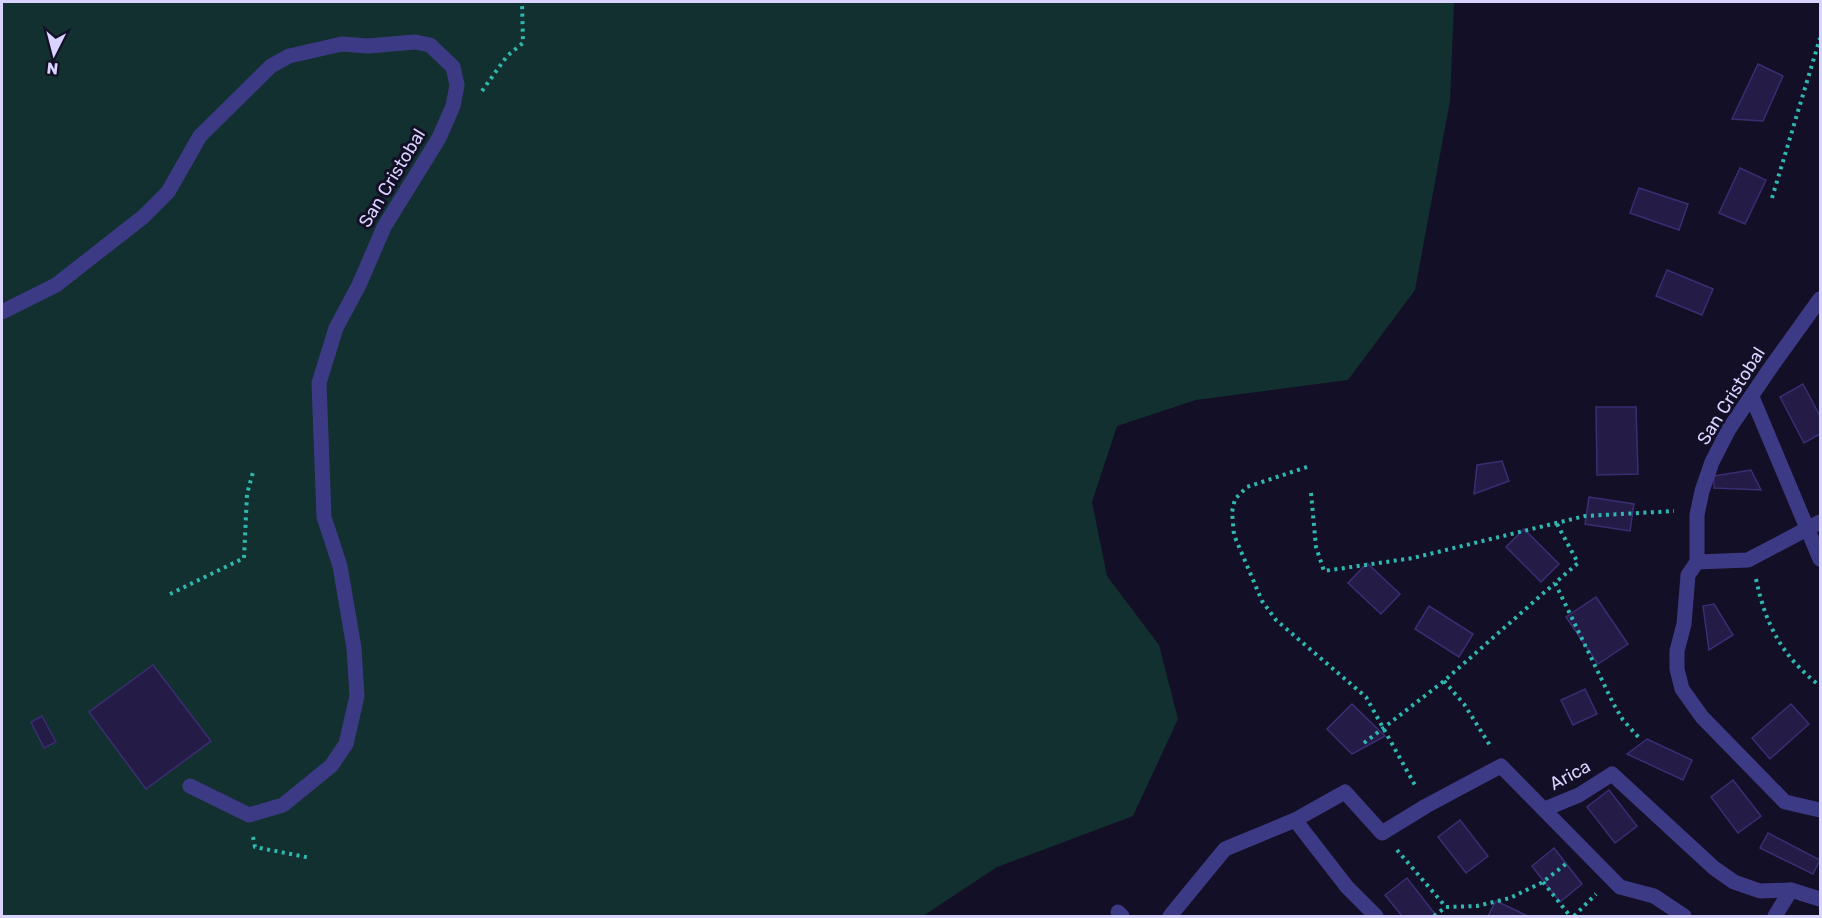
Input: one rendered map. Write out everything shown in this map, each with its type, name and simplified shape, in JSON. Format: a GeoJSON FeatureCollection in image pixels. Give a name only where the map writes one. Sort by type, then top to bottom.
{"type":"FeatureCollection","features":[{"type":"Feature","properties":{"kind":"street","name":"San Cristobal"},"geometry":{"type":"LineString","coordinates":[[2,312],[56,285],[143,217],[168,192],[200,136],[271,66],[289,56],[342,44],[368,46],[415,42],[430,45],[453,67],[457,85],[453,106],[439,138],[384,227],[336,328],[319,383],[324,517],[340,566],[354,648],[357,696],[346,744],[332,766],[283,805],[249,815]]}},
{"type":"Feature","properties":{"kind":"street","name":"San Cristobal"},"geometry":{"type":"LineString","coordinates":[[1821,299],[1729,429],[1712,462],[1701,491],[1696,562],[1688,575],[1684,624],[1677,651],[1677,669],[1682,689],[1702,717],[1785,802],[1821,810]]}},
{"type":"Feature","properties":{"kind":"street"},"geometry":{"type":"LineString","coordinates":[[1752,397],[1807,531],[1821,559]]}},
{"type":"Feature","properties":{"kind":"street"},"geometry":{"type":"LineString","coordinates":[[1696,562],[1752,558],[1821,522]]}},
{"type":"Feature","properties":{"kind":"street"},"geometry":{"type":"LineString","coordinates":[[1170,916],[1225,849],[1255,834],[1295,820],[1344,792],[1383,833],[1426,806],[1501,766],[1620,887],[1654,896],[1684,916]]}},
{"type":"Feature","properties":{"kind":"street","name":"Arica"},"geometry":{"type":"LineString","coordinates":[[1545,810],[1579,795],[1612,774],[1714,868],[1734,882],[1760,891],[1791,890]]}},
{"type":"Feature","properties":{"kind":"street"},"geometry":{"type":"LineString","coordinates":[[190,786],[249,815]]}},
{"type":"Feature","properties":{"kind":"street"},"geometry":{"type":"LineString","coordinates":[[1295,820],[1347,887],[1376,916]]}},
{"type":"Feature","properties":{"kind":"street"},"geometry":{"type":"LineString","coordinates":[[1775,916],[1791,890],[1821,899]]}},
{"type":"Feature","properties":{"kind":"path"},"geometry":{"type":"LineString","coordinates":[[482,91],[507,56],[523,43],[522,2]]}},
{"type":"Feature","properties":{"kind":"path"},"geometry":{"type":"LineString","coordinates":[[1772,198],[1821,38]]}},
{"type":"Feature","properties":{"kind":"path"},"geometry":{"type":"LineString","coordinates":[[1307,467],[1247,487],[1235,499],[1232,512],[1234,535],[1262,601],[1276,620],[1366,697],[1426,806]]}},
{"type":"Feature","properties":{"kind":"path"},"geometry":{"type":"LineString","coordinates":[[170,594],[244,558],[247,494],[253,472]]}},
{"type":"Feature","properties":{"kind":"path"},"geometry":{"type":"LineString","coordinates":[[1311,493],[1316,547],[1324,571],[1413,558],[1585,516],[1699,509]]}},
{"type":"Feature","properties":{"kind":"path"},"geometry":{"type":"LineString","coordinates":[[1364,743],[1444,681],[1578,563],[1557,524]]}},
{"type":"Feature","properties":{"kind":"path"},"geometry":{"type":"LineString","coordinates":[[1752,558],[1760,597],[1776,639],[1798,669],[1821,686]]}},
{"type":"Feature","properties":{"kind":"path"},"geometry":{"type":"LineString","coordinates":[[1555,583],[1613,703],[1623,720],[1641,740]]}},
{"type":"Feature","properties":{"kind":"path"},"geometry":{"type":"LineString","coordinates":[[1444,681],[1481,728],[1501,766]]}},
{"type":"Feature","properties":{"kind":"path"},"geometry":{"type":"LineString","coordinates":[[249,815],[255,848],[310,858]]}},
{"type":"Feature","properties":{"kind":"path"},"geometry":{"type":"LineString","coordinates":[[1383,833],[1446,907]]}},
{"type":"Feature","properties":{"kind":"path"},"geometry":{"type":"LineString","coordinates":[[1434,916],[1446,907],[1477,906],[1510,898],[1543,882],[1584,850]]}},
{"type":"Feature","properties":{"kind":"path"},"geometry":{"type":"LineString","coordinates":[[1543,882],[1572,916],[1611,878]]}},
{"type":"Feature","properties":{"kind":"green space"},"geometry":{"type":"Polygon","coordinates":[[[2,2],[1454,2],[1450,101],[1415,290],[1348,380],[1196,400],[1117,426],[1092,502],[1107,576],[1159,645],[1178,719],[1133,816],[997,867],[923,916],[2,916],[2,2]]]}},
{"type":"Feature","properties":{"kind":"building"},"geometry":{"type":"Polygon","coordinates":[[[1758,64],[1783,76],[1763,121],[1732,119],[1758,64]]]}},
{"type":"Feature","properties":{"kind":"building"},"geometry":{"type":"Polygon","coordinates":[[[1740,168],[1766,180],[1745,224],[1719,213],[1740,168]]]}},
{"type":"Feature","properties":{"kind":"building"},"geometry":{"type":"Polygon","coordinates":[[[1639,188],[1688,204],[1679,230],[1630,213],[1639,188]]]}},
{"type":"Feature","properties":{"kind":"building"},"geometry":{"type":"Polygon","coordinates":[[[1667,270],[1713,289],[1702,315],[1656,296],[1667,270]]]}},
{"type":"Feature","properties":{"kind":"building"},"geometry":{"type":"Polygon","coordinates":[[[1803,384],[1820,416],[1820,434],[1804,443],[1780,397],[1803,384]]]}},
{"type":"Feature","properties":{"kind":"building"},"geometry":{"type":"Polygon","coordinates":[[[1596,407],[1636,407],[1638,474],[1597,475],[1596,407]]]}},
{"type":"Feature","properties":{"kind":"building"},"geometry":{"type":"Polygon","coordinates":[[[1502,461],[1509,481],[1474,494],[1477,465],[1502,461]]]}},
{"type":"Feature","properties":{"kind":"building"},"geometry":{"type":"Polygon","coordinates":[[[1751,470],[1761,490],[1714,488],[1714,476],[1751,470]]]}},
{"type":"Feature","properties":{"kind":"building"},"geometry":{"type":"Polygon","coordinates":[[[1589,497],[1634,504],[1630,531],[1585,524],[1589,497]]]}},
{"type":"Feature","properties":{"kind":"building"},"geometry":{"type":"Polygon","coordinates":[[[1524,529],[1559,564],[1541,582],[1506,547],[1524,529]]]}},
{"type":"Feature","properties":{"kind":"building"},"geometry":{"type":"Polygon","coordinates":[[[1367,563],[1400,594],[1381,614],[1348,583],[1367,563]]]}},
{"type":"Feature","properties":{"kind":"building"},"geometry":{"type":"Polygon","coordinates":[[[1596,597],[1628,644],[1598,664],[1566,617],[1596,597]]]}},
{"type":"Feature","properties":{"kind":"building"},"geometry":{"type":"Polygon","coordinates":[[[1714,604],[1733,635],[1709,650],[1703,606],[1714,604]]]}},
{"type":"Feature","properties":{"kind":"building"},"geometry":{"type":"Polygon","coordinates":[[[1429,606],[1473,634],[1459,657],[1415,629],[1429,606]]]}},
{"type":"Feature","properties":{"kind":"building"},"geometry":{"type":"Polygon","coordinates":[[[153,665],[211,741],[146,789],[89,712],[153,665]]]}},
{"type":"Feature","properties":{"kind":"building"},"geometry":{"type":"Polygon","coordinates":[[[1585,689],[1597,714],[1573,725],[1561,700],[1585,689]]]}},
{"type":"Feature","properties":{"kind":"building"},"geometry":{"type":"Polygon","coordinates":[[[1352,704],[1385,736],[1352,754],[1327,729],[1352,704]]]}},
{"type":"Feature","properties":{"kind":"building"},"geometry":{"type":"Polygon","coordinates":[[[1791,704],[1809,724],[1770,759],[1752,738],[1791,704]]]}},
{"type":"Feature","properties":{"kind":"building"},"geometry":{"type":"Polygon","coordinates":[[[42,716],[56,742],[44,748],[31,722],[42,716]]]}},
{"type":"Feature","properties":{"kind":"building"},"geometry":{"type":"Polygon","coordinates":[[[1647,739],[1692,760],[1683,780],[1627,754],[1647,739]]]}},
{"type":"Feature","properties":{"kind":"building"},"geometry":{"type":"Polygon","coordinates":[[[1733,780],[1761,816],[1738,833],[1711,797],[1733,780]]]}},
{"type":"Feature","properties":{"kind":"building"},"geometry":{"type":"Polygon","coordinates":[[[1609,790],[1637,826],[1615,843],[1587,807],[1609,790]]]}},
{"type":"Feature","properties":{"kind":"building"},"geometry":{"type":"Polygon","coordinates":[[[1460,820],[1488,856],[1466,873],[1438,837],[1460,820]]]}},
{"type":"Feature","properties":{"kind":"building"},"geometry":{"type":"Polygon","coordinates":[[[1768,833],[1820,860],[1813,874],[1760,848],[1768,833]]]}},
{"type":"Feature","properties":{"kind":"building"},"geometry":{"type":"Polygon","coordinates":[[[1554,848],[1582,884],[1560,902],[1532,866],[1554,848]]]}},
{"type":"Feature","properties":{"kind":"building"},"geometry":{"type":"Polygon","coordinates":[[[1407,878],[1435,914],[1402,916],[1385,895],[1407,878]]]}},
{"type":"Feature","properties":{"kind":"building"},"geometry":{"type":"Polygon","coordinates":[[[1496,901],[1528,916],[1488,916],[1496,901]]]}}]}
